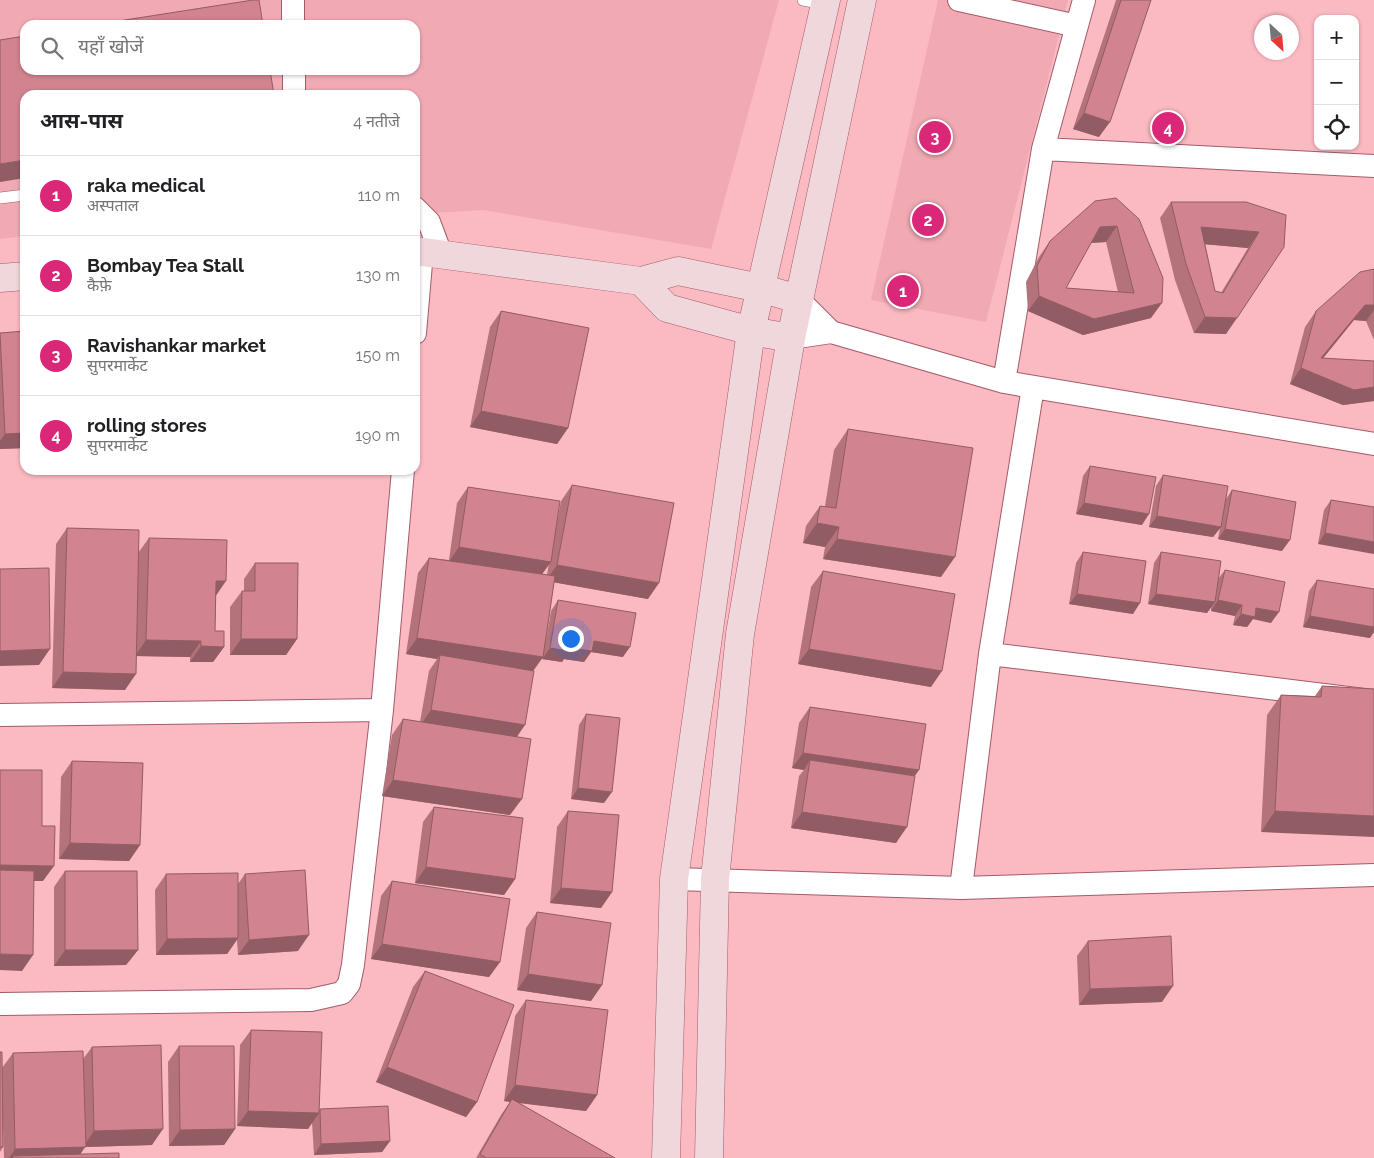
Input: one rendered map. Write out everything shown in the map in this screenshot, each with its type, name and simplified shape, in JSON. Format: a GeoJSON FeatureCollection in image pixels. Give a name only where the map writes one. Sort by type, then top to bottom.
{"type":"FeatureCollection","features":[{"type":"Feature","properties":{"kind":"main road"},"geometry":{"type":"LineString","coordinates":[[709,1158],[715,879],[740,634],[798,299],[862,0]]}},
{"type":"Feature","properties":{"kind":"main road"},"geometry":{"type":"LineString","coordinates":[[666,1158],[674,879],[751,331],[818,1]]}},
{"type":"Feature","properties":{"kind":"main road"},"geometry":{"type":"LineString","coordinates":[[426,252],[641,281],[678,271],[760,288],[798,299]]}},
{"type":"Feature","properties":{"kind":"main road"},"geometry":{"type":"LineString","coordinates":[[0,278],[20,276]]}},
{"type":"Feature","properties":{"kind":"main road"},"geometry":{"type":"LineString","coordinates":[[641,281],[667,308],[751,331],[791,338]]}},
{"type":"Feature","properties":{"kind":"street"},"geometry":{"type":"LineString","coordinates":[[293,0],[293,20]]}},
{"type":"Feature","properties":{"kind":"street"},"geometry":{"type":"LineString","coordinates":[[959,0],[1077,26]]}},
{"type":"Feature","properties":{"kind":"street"},"geometry":{"type":"LineString","coordinates":[[1004,382],[1043,149],[1084,0]]}},
{"type":"Feature","properties":{"kind":"street"},"geometry":{"type":"LineString","coordinates":[[294,75],[294,90]]}},
{"type":"Feature","properties":{"kind":"street"},"geometry":{"type":"LineString","coordinates":[[1043,149],[1374,166]]}},
{"type":"Feature","properties":{"kind":"street"},"geometry":{"type":"LineString","coordinates":[[420,213],[429,222],[420,296]]}},
{"type":"Feature","properties":{"kind":"street"},"geometry":{"type":"LineString","coordinates":[[798,299],[831,332]]}},
{"type":"Feature","properties":{"kind":"street"},"geometry":{"type":"LineString","coordinates":[[791,338],[831,332],[1004,382],[1374,444]]}},
{"type":"Feature","properties":{"kind":"street"},"geometry":{"type":"LineString","coordinates":[[961,888],[990,654],[1032,387]]}},
{"type":"Feature","properties":{"kind":"street"},"geometry":{"type":"LineString","coordinates":[[0,1004],[312,1000],[342,994],[349,984],[353,964],[382,710],[403,475]]}},
{"type":"Feature","properties":{"kind":"street"},"geometry":{"type":"LineString","coordinates":[[990,654],[1374,701]]}},
{"type":"Feature","properties":{"kind":"street"},"geometry":{"type":"LineString","coordinates":[[0,715],[382,710]]}},
{"type":"Feature","properties":{"kind":"street"},"geometry":{"type":"LineString","coordinates":[[674,879],[961,888],[1374,875]]}},
{"type":"Feature","properties":{"kind":"lane"},"geometry":{"type":"LineString","coordinates":[[0,198],[20,196]]}},
{"type":"Feature","properties":{"kind":"shaded area"},"geometry":{"type":"Polygon","coordinates":[[[0,0],[779,0],[711,249],[483,210],[420,214],[420,90],[20,90],[20,237],[0,239],[0,0]]]}},
{"type":"Feature","properties":{"kind":"shaded area"},"geometry":{"type":"Polygon","coordinates":[[[938,0],[1068,0],[986,322],[871,300],[938,0]]]}},
{"type":"Feature","properties":{"kind":"building"},"geometry":{"type":"Polygon","coordinates":[[[259,0],[262,20],[125,20],[259,0]]]}},
{"type":"Feature","properties":{"kind":"building"},"geometry":{"type":"Polygon","coordinates":[[[1121,0],[1151,0],[1110,122],[1084,113],[1121,0]]]}},
{"type":"Feature","properties":{"kind":"building"},"geometry":{"type":"Polygon","coordinates":[[[20,37],[20,75],[271,75],[273,90],[20,90],[20,161],[0,164],[0,40],[20,37]]]}},
{"type":"Feature","properties":{"kind":"building"},"geometry":{"type":"Polygon","coordinates":[[[1116,198],[1139,219],[1163,278],[1162,303],[1094,319],[1039,296],[1037,266],[1050,241],[1095,201],[1116,198]],[[1117,226],[1100,227],[1066,288],[1134,293],[1117,226]]]}},
{"type":"Feature","properties":{"kind":"building"},"geometry":{"type":"Polygon","coordinates":[[[1171,202],[1246,202],[1286,215],[1284,247],[1237,318],[1205,317],[1186,264],[1171,202]],[[1201,227],[1215,291],[1223,293],[1259,232],[1201,227]]]}},
{"type":"Feature","properties":{"kind":"building"},"geometry":{"type":"Polygon","coordinates":[[[1374,269],[1374,305],[1365,305],[1321,358],[1374,361],[1374,387],[1354,390],[1301,368],[1316,311],[1360,272],[1374,269]]]}},
{"type":"Feature","properties":{"kind":"building"},"geometry":{"type":"Polygon","coordinates":[[[501,311],[589,328],[568,428],[481,411],[501,311]]]}},
{"type":"Feature","properties":{"kind":"building"},"geometry":{"type":"Polygon","coordinates":[[[20,331],[20,433],[5,434],[0,333],[20,331]]]}},
{"type":"Feature","properties":{"kind":"building"},"geometry":{"type":"Polygon","coordinates":[[[848,429],[973,448],[955,557],[837,539],[839,527],[817,523],[820,506],[836,508],[848,429]]]}},
{"type":"Feature","properties":{"kind":"building"},"geometry":{"type":"Polygon","coordinates":[[[1090,466],[1156,477],[1149,514],[1084,503],[1090,466]]]}},
{"type":"Feature","properties":{"kind":"building"},"geometry":{"type":"Polygon","coordinates":[[[1163,475],[1228,486],[1221,527],[1157,516],[1163,475]]]}},
{"type":"Feature","properties":{"kind":"building"},"geometry":{"type":"Polygon","coordinates":[[[572,485],[674,503],[659,583],[557,565],[572,485]]]}},
{"type":"Feature","properties":{"kind":"building"},"geometry":{"type":"Polygon","coordinates":[[[468,487],[560,501],[551,562],[459,547],[468,487]]]}},
{"type":"Feature","properties":{"kind":"building"},"geometry":{"type":"Polygon","coordinates":[[[1232,490],[1296,502],[1290,540],[1225,529],[1232,490]]]}},
{"type":"Feature","properties":{"kind":"building"},"geometry":{"type":"Polygon","coordinates":[[[1331,500],[1374,507],[1374,542],[1325,533],[1331,500]]]}},
{"type":"Feature","properties":{"kind":"building"},"geometry":{"type":"Polygon","coordinates":[[[67,528],[139,530],[136,674],[63,672],[67,528]]]}},
{"type":"Feature","properties":{"kind":"building"},"geometry":{"type":"Polygon","coordinates":[[[149,538],[227,540],[226,581],[216,581],[215,631],[224,631],[224,647],[201,646],[201,641],[146,640],[149,538]]]}},
{"type":"Feature","properties":{"kind":"building"},"geometry":{"type":"Polygon","coordinates":[[[1083,552],[1146,561],[1140,603],[1077,594],[1083,552]]]}},
{"type":"Feature","properties":{"kind":"building"},"geometry":{"type":"Polygon","coordinates":[[[1161,552],[1221,561],[1215,602],[1156,594],[1161,552]]]}},
{"type":"Feature","properties":{"kind":"building"},"geometry":{"type":"Polygon","coordinates":[[[429,558],[555,576],[543,657],[417,638],[429,558]]]}},
{"type":"Feature","properties":{"kind":"building"},"geometry":{"type":"Polygon","coordinates":[[[255,563],[298,563],[297,639],[241,639],[242,591],[255,591],[255,563]]]}},
{"type":"Feature","properties":{"kind":"building"},"geometry":{"type":"Polygon","coordinates":[[[49,568],[50,649],[0,651],[0,569],[49,568]]]}},
{"type":"Feature","properties":{"kind":"building"},"geometry":{"type":"Polygon","coordinates":[[[1225,570],[1285,582],[1279,612],[1256,608],[1255,617],[1241,614],[1242,605],[1218,600],[1225,570]]]}},
{"type":"Feature","properties":{"kind":"building"},"geometry":{"type":"Polygon","coordinates":[[[823,571],[955,594],[942,671],[809,649],[823,571]]]}},
{"type":"Feature","properties":{"kind":"building"},"geometry":{"type":"Polygon","coordinates":[[[1317,580],[1374,589],[1374,627],[1310,616],[1317,580]]]}},
{"type":"Feature","properties":{"kind":"building"},"geometry":{"type":"Polygon","coordinates":[[[558,600],[636,613],[630,647],[594,641],[592,651],[570,648],[569,651],[550,648],[558,600]]]}},
{"type":"Feature","properties":{"kind":"building"},"geometry":{"type":"Polygon","coordinates":[[[440,655],[534,671],[525,725],[431,710],[440,655]]]}},
{"type":"Feature","properties":{"kind":"building"},"geometry":{"type":"Polygon","coordinates":[[[1322,686],[1374,689],[1374,816],[1275,811],[1281,695],[1321,697],[1322,686]]]}},
{"type":"Feature","properties":{"kind":"building"},"geometry":{"type":"Polygon","coordinates":[[[810,707],[926,724],[919,770],[803,753],[810,707]]]}},
{"type":"Feature","properties":{"kind":"building"},"geometry":{"type":"Polygon","coordinates":[[[586,714],[620,718],[612,792],[578,788],[586,714]]]}},
{"type":"Feature","properties":{"kind":"building"},"geometry":{"type":"Polygon","coordinates":[[[403,719],[531,739],[522,799],[393,780],[403,719]]]}},
{"type":"Feature","properties":{"kind":"building"},"geometry":{"type":"Polygon","coordinates":[[[810,760],[915,776],[907,827],[802,812],[810,760]]]}},
{"type":"Feature","properties":{"kind":"building"},"geometry":{"type":"Polygon","coordinates":[[[72,761],[143,763],[140,845],[70,843],[72,761]]]}},
{"type":"Feature","properties":{"kind":"building"},"geometry":{"type":"Polygon","coordinates":[[[0,770],[42,770],[42,826],[55,826],[54,866],[0,865],[0,770]]]}},
{"type":"Feature","properties":{"kind":"building"},"geometry":{"type":"Polygon","coordinates":[[[434,807],[523,818],[515,879],[426,867],[434,807]]]}},
{"type":"Feature","properties":{"kind":"building"},"geometry":{"type":"Polygon","coordinates":[[[568,811],[619,815],[612,892],[561,888],[568,811]]]}},
{"type":"Feature","properties":{"kind":"building"},"geometry":{"type":"Polygon","coordinates":[[[0,870],[34,871],[33,955],[0,954],[0,870]]]}},
{"type":"Feature","properties":{"kind":"building"},"geometry":{"type":"Polygon","coordinates":[[[305,870],[309,935],[249,940],[245,874],[305,870]]]}},
{"type":"Feature","properties":{"kind":"building"},"geometry":{"type":"Polygon","coordinates":[[[65,871],[137,871],[138,950],[65,950],[65,871]]]}},
{"type":"Feature","properties":{"kind":"building"},"geometry":{"type":"Polygon","coordinates":[[[238,873],[238,938],[167,939],[166,874],[238,873]]]}},
{"type":"Feature","properties":{"kind":"building"},"geometry":{"type":"Polygon","coordinates":[[[392,881],[510,899],[500,962],[382,944],[392,881]]]}},
{"type":"Feature","properties":{"kind":"building"},"geometry":{"type":"Polygon","coordinates":[[[537,912],[611,923],[602,985],[528,974],[537,912]]]}},
{"type":"Feature","properties":{"kind":"building"},"geometry":{"type":"Polygon","coordinates":[[[1171,936],[1173,986],[1090,989],[1088,941],[1171,936]]]}},
{"type":"Feature","properties":{"kind":"building"},"geometry":{"type":"Polygon","coordinates":[[[425,971],[514,1005],[477,1102],[387,1067],[425,971]]]}},
{"type":"Feature","properties":{"kind":"building"},"geometry":{"type":"Polygon","coordinates":[[[526,1000],[608,1010],[597,1095],[515,1085],[526,1000]]]}},
{"type":"Feature","properties":{"kind":"building"},"geometry":{"type":"Polygon","coordinates":[[[251,1030],[322,1032],[319,1113],[248,1111],[251,1030]]]}},
{"type":"Feature","properties":{"kind":"building"},"geometry":{"type":"Polygon","coordinates":[[[161,1045],[163,1129],[94,1131],[92,1047],[161,1045]]]}},
{"type":"Feature","properties":{"kind":"building"},"geometry":{"type":"Polygon","coordinates":[[[179,1046],[234,1046],[235,1129],[180,1130],[179,1046]]]}},
{"type":"Feature","properties":{"kind":"building"},"geometry":{"type":"Polygon","coordinates":[[[83,1051],[86,1147],[15,1149],[13,1053],[83,1051]]]}},
{"type":"Feature","properties":{"kind":"building"},"geometry":{"type":"Polygon","coordinates":[[[0,1052],[2,1052],[3,1147],[0,1147],[0,1052]]]}},
{"type":"Feature","properties":{"kind":"building"},"geometry":{"type":"Polygon","coordinates":[[[512,1099],[615,1158],[486,1158],[480,1154],[512,1099]]]}},
{"type":"Feature","properties":{"kind":"building"},"geometry":{"type":"Polygon","coordinates":[[[388,1106],[390,1141],[321,1144],[320,1109],[388,1106]]]}},
{"type":"Feature","properties":{"kind":"building"},"geometry":{"type":"Polygon","coordinates":[[[119,1153],[119,1158],[13,1158],[13,1156],[119,1153]]]}},
{"type":"Feature","properties":{"kind":"place","name":"rolling stores"},"geometry":{"type":"Point","coordinates":[1168,128]}},
{"type":"Feature","properties":{"kind":"place","name":"Ravishankar market"},"geometry":{"type":"Point","coordinates":[935,137]}},
{"type":"Feature","properties":{"kind":"place","name":"Bombay Tea Stall"},"geometry":{"type":"Point","coordinates":[928,220]}},
{"type":"Feature","properties":{"kind":"place","name":"raka medical"},"geometry":{"type":"Point","coordinates":[903,291]}}]}
